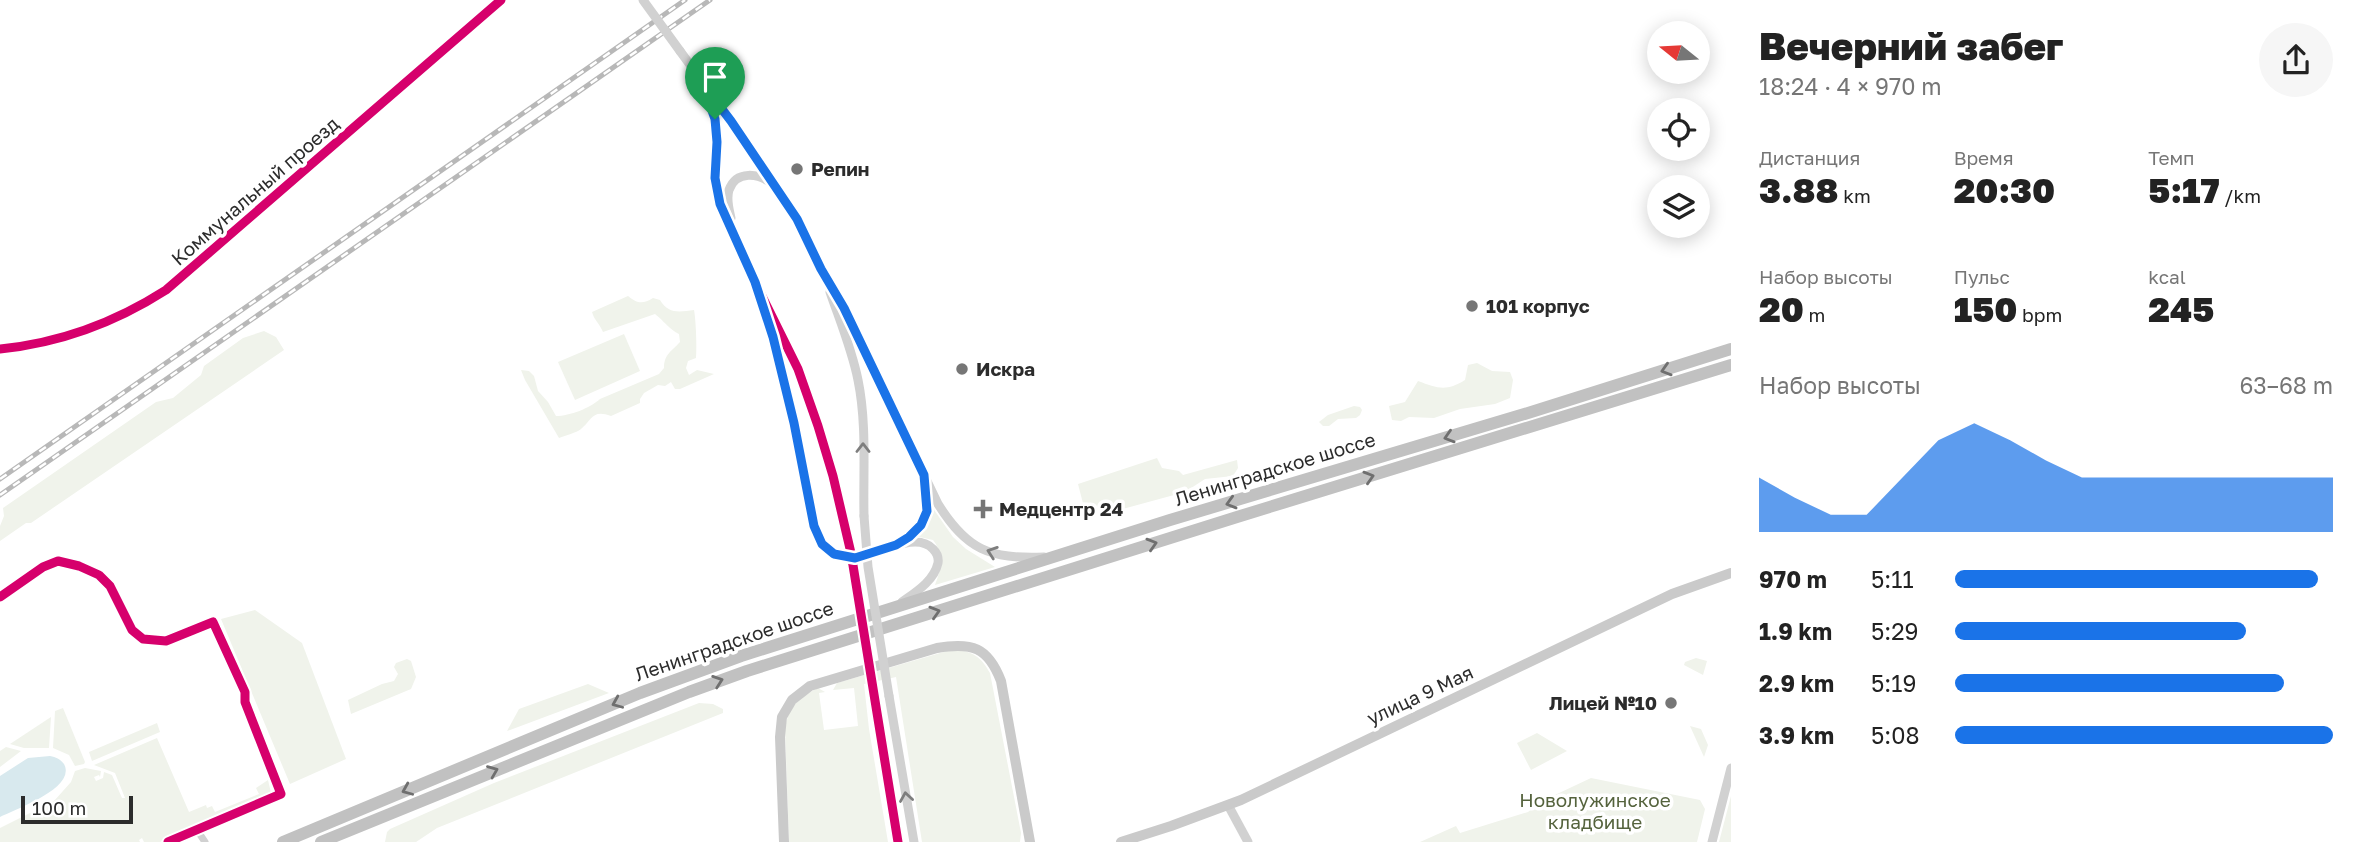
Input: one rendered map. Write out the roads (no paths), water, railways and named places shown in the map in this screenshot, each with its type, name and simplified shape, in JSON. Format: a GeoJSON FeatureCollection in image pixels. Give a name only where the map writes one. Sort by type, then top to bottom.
{"type":"FeatureCollection","features":[{"type":"Feature","properties":{"kind":"highway","name":"Ленинградское шоссе"},"geometry":{"type":"LineString","coordinates":[[283,842],[665,684],[753,652],[1170,520],[1731,349]]}},
{"type":"Feature","properties":{"kind":"highway","name":"Ленинградское шоссе"},"geometry":{"type":"LineString","coordinates":[[321,842],[677,696],[747,671],[1731,365]]}},
{"type":"Feature","properties":{"kind":"main road","name":"улица 9 Мая"},"geometry":{"type":"LineString","coordinates":[[1121,842],[1171,827],[1227,805],[1672,594],[1731,573]]}},
{"type":"Feature","properties":{"kind":"main road"},"geometry":{"type":"LineString","coordinates":[[784,842],[780,737],[782,718],[792,700],[810,686],[955,645],[979,650],[996,667],[1001,681],[1030,842]]}},
{"type":"Feature","properties":{"kind":"street","name":"Коммунальный проезд"},"geometry":{"type":"LineString","coordinates":[[0,349],[47,341],[97,326],[141,306],[166,290],[501,0]]}},
{"type":"Feature","properties":{"kind":"street"},"geometry":{"type":"LineString","coordinates":[[643,0],[797,219],[821,269],[844,308],[937,504],[953,527],[973,545],[1005,556],[1059,556]]}},
{"type":"Feature","properties":{"kind":"street"},"geometry":{"type":"LineString","coordinates":[[702,83],[715,119],[715,178],[720,204],[798,369],[818,426],[844,520],[898,842]]}},
{"type":"Feature","properties":{"kind":"street"},"geometry":{"type":"LineString","coordinates":[[737,243],[728,206],[732,184],[743,176],[758,175],[780,192]]}},
{"type":"Feature","properties":{"kind":"street"},"geometry":{"type":"LineString","coordinates":[[821,269],[853,357],[859,383],[868,567],[914,842]]}},
{"type":"Feature","properties":{"kind":"street"},"geometry":{"type":"LineString","coordinates":[[755,282],[773,337],[794,423],[816,534],[828,550],[841,557],[864,557],[896,545],[915,542],[928,544],[936,554],[938,564],[928,581],[890,610]]}},
{"type":"Feature","properties":{"kind":"street"},"geometry":{"type":"LineString","coordinates":[[896,545],[915,532],[925,519],[928,504],[924,475]]}},
{"type":"Feature","properties":{"kind":"street"},"geometry":{"type":"LineString","coordinates":[[0,597],[43,567],[58,561],[99,575],[110,586],[132,630],[143,639],[166,641],[213,622],[245,692],[245,702],[281,794],[168,842]]}},
{"type":"Feature","properties":{"kind":"street"},"geometry":{"type":"LineString","coordinates":[[1712,842],[1731,768]]}},
{"type":"Feature","properties":{"kind":"street"},"geometry":{"type":"LineString","coordinates":[[1227,805],[1248,842]]}},
{"type":"Feature","properties":{"kind":"street"},"geometry":{"type":"LineString","coordinates":[[197,830],[205,842]]}},
{"type":"Feature","properties":{"kind":"railway"},"geometry":{"type":"LineString","coordinates":[[0,479],[685,0]]}},
{"type":"Feature","properties":{"kind":"railway"},"geometry":{"type":"LineString","coordinates":[[0,495],[710,0]]}},
{"type":"Feature","properties":{"kind":"place","name":"Репин"},"geometry":{"type":"Point","coordinates":[797,169]}},
{"type":"Feature","properties":{"kind":"place","name":"101 корпус"},"geometry":{"type":"Point","coordinates":[1472,306]}},
{"type":"Feature","properties":{"kind":"place","name":"Искра"},"geometry":{"type":"Point","coordinates":[962,369]}},
{"type":"Feature","properties":{"kind":"place","name":"Медцентр 24"},"geometry":{"type":"Point","coordinates":[983,509]}},
{"type":"Feature","properties":{"kind":"place","name":"Лицей №10"},"geometry":{"type":"Point","coordinates":[1671,703]}},
{"type":"Feature","properties":{"kind":"park label","name":"Новолужинское кладбище"},"geometry":{"type":"Point","coordinates":[1595,811]}}]}
